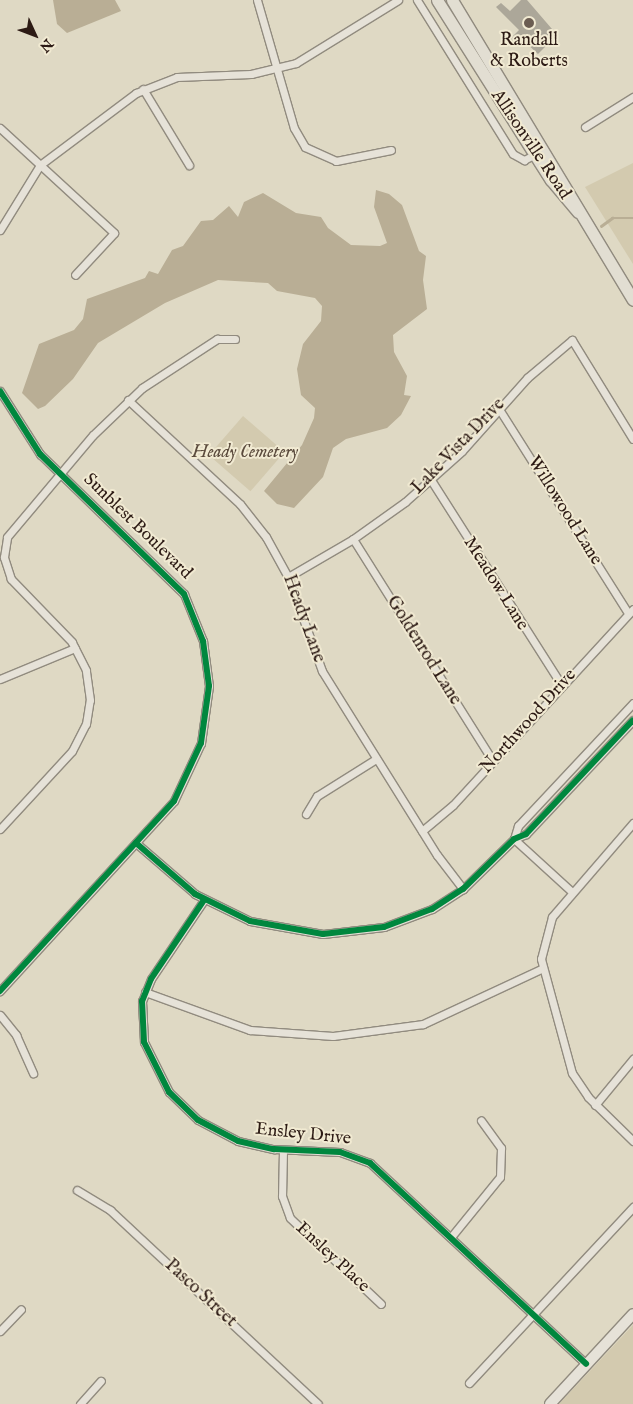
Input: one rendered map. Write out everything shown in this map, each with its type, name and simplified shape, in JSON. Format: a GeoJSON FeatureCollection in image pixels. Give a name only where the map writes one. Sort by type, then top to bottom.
{"type":"FeatureCollection","features":[{"type":"Feature","properties":{"kind":"main road","name":"Allisonville Road"},"geometry":{"type":"LineString","coordinates":[[437,0],[564,201],[578,212]]}},
{"type":"Feature","properties":{"kind":"main road","name":"Allisonville Road"},"geometry":{"type":"LineString","coordinates":[[452,0],[573,194],[578,212],[633,300]]}},
{"type":"Feature","properties":{"kind":"main road"},"geometry":{"type":"LineString","coordinates":[[550,1404],[633,1314]]}},
{"type":"Feature","properties":{"kind":"street"},"geometry":{"type":"LineString","coordinates":[[257,0],[294,128],[311,152],[343,161],[391,150]]}},
{"type":"Feature","properties":{"kind":"street"},"geometry":{"type":"LineString","coordinates":[[0,230],[40,165],[143,89],[177,77],[276,70],[312,55],[398,0]]}},
{"type":"Feature","properties":{"kind":"street"},"geometry":{"type":"LineString","coordinates":[[417,0],[513,154],[524,160],[534,155]]}},
{"type":"Feature","properties":{"kind":"street"},"geometry":{"type":"LineString","coordinates":[[143,89],[189,165]]}},
{"type":"Feature","properties":{"kind":"street"},"geometry":{"type":"LineString","coordinates":[[585,127],[633,97]]}},
{"type":"Feature","properties":{"kind":"street"},"geometry":{"type":"LineString","coordinates":[[0,128],[114,233],[75,275]]}},
{"type":"Feature","properties":{"kind":"street"},"geometry":{"type":"LineString","coordinates":[[0,829],[68,756],[83,732],[89,685],[76,648],[15,586],[4,557],[12,528],[128,400],[191,353],[217,339],[235,339]]}},
{"type":"Feature","properties":{"kind":"street","name":"Lake Vista Drive"},"geometry":{"type":"LineString","coordinates":[[288,577],[353,539],[430,480],[499,409],[572,340],[633,439]]}},
{"type":"Feature","properties":{"kind":"street","name":"Sunblest Boulevard"},"geometry":{"type":"LineString","coordinates":[[0,391],[29,441],[178,586],[193,611],[205,651],[208,708],[198,754],[174,801],[0,991]]}},
{"type":"Feature","properties":{"kind":"street","name":"Heady Lane"},"geometry":{"type":"LineString","coordinates":[[128,400],[246,511],[288,577],[313,654],[422,831],[463,889]]}},
{"type":"Feature","properties":{"kind":"street","name":"Willowood Lane"},"geometry":{"type":"LineString","coordinates":[[499,409],[631,611]]}},
{"type":"Feature","properties":{"kind":"street","name":"Meadow Lane"},"geometry":{"type":"LineString","coordinates":[[430,480],[562,686]]}},
{"type":"Feature","properties":{"kind":"street","name":"Goldenrod Lane"},"geometry":{"type":"LineString","coordinates":[[353,539],[493,761]]}},
{"type":"Feature","properties":{"kind":"street","name":"Northwood Drive"},"geometry":{"type":"LineString","coordinates":[[422,831],[493,761],[631,611]]}},
{"type":"Feature","properties":{"kind":"street"},"geometry":{"type":"LineString","coordinates":[[0,679],[76,648]]}},
{"type":"Feature","properties":{"kind":"street"},"geometry":{"type":"LineString","coordinates":[[514,839],[518,826],[633,703]]}},
{"type":"Feature","properties":{"kind":"street"},"geometry":{"type":"LineString","coordinates":[[136,843],[204,900],[269,927],[332,934],[404,921],[463,889],[514,839],[526,834],[633,720]]}},
{"type":"Feature","properties":{"kind":"street"},"geometry":{"type":"LineString","coordinates":[[306,814],[317,796],[376,758]]}},
{"type":"Feature","properties":{"kind":"street"},"geometry":{"type":"LineString","coordinates":[[633,823],[572,892],[547,928],[541,969],[568,1065],[595,1105],[633,1142]]}},
{"type":"Feature","properties":{"kind":"street"},"geometry":{"type":"LineString","coordinates":[[514,839],[572,892]]}},
{"type":"Feature","properties":{"kind":"street","name":"Ensley Drive"},"geometry":{"type":"LineString","coordinates":[[204,900],[145,992],[140,1015],[144,1042],[169,1092],[218,1132],[246,1144],[283,1150],[340,1152],[366,1160],[586,1364]]}},
{"type":"Feature","properties":{"kind":"street"},"geometry":{"type":"LineString","coordinates":[[145,992],[250,1030],[333,1036],[423,1024],[541,969]]}},
{"type":"Feature","properties":{"kind":"street"},"geometry":{"type":"LineString","coordinates":[[0,1015],[16,1035],[34,1073]]}},
{"type":"Feature","properties":{"kind":"street"},"geometry":{"type":"LineString","coordinates":[[595,1105],[633,1059]]}},
{"type":"Feature","properties":{"kind":"street"},"geometry":{"type":"LineString","coordinates":[[451,1237],[500,1176],[501,1148],[481,1120]]}},
{"type":"Feature","properties":{"kind":"street","name":"Ensley Place"},"geometry":{"type":"LineString","coordinates":[[283,1150],[283,1200],[290,1218],[381,1304]]}},
{"type":"Feature","properties":{"kind":"street","name":"Pasco Street"},"geometry":{"type":"LineString","coordinates":[[77,1190],[110,1210],[318,1404]]}},
{"type":"Feature","properties":{"kind":"street"},"geometry":{"type":"LineString","coordinates":[[469,1383],[633,1207]]}},
{"type":"Feature","properties":{"kind":"street"},"geometry":{"type":"LineString","coordinates":[[0,1332],[21,1310]]}},
{"type":"Feature","properties":{"kind":"street"},"geometry":{"type":"LineString","coordinates":[[80,1404],[101,1381]]}},
{"type":"Feature","properties":{"kind":"green space"},"geometry":{"type":"Polygon","coordinates":[[[633,163],[633,264],[585,187],[633,163]]]}},
{"type":"Feature","properties":{"kind":"green space","name":"Heady Cemetery"},"geometry":{"type":"Polygon","coordinates":[[[243,416],[285,452],[250,491],[209,455],[243,416]]]}},
{"type":"Feature","properties":{"kind":"green space"},"geometry":{"type":"Polygon","coordinates":[[[633,1325],[633,1404],[559,1404],[633,1325]]]}},
{"type":"Feature","properties":{"kind":"shaded area"},"geometry":{"type":"Polygon","coordinates":[[[53,0],[115,0],[121,11],[67,33],[57,24],[53,0]]]}},
{"type":"Feature","properties":{"kind":"shaded area"},"geometry":{"type":"Polygon","coordinates":[[[376,190],[389,194],[402,205],[419,251],[426,256],[423,280],[427,309],[393,335],[394,352],[407,376],[404,395],[411,396],[401,415],[387,428],[346,439],[333,448],[323,477],[294,508],[277,504],[264,491],[302,445],[314,418],[315,408],[301,395],[297,369],[303,344],[321,321],[322,306],[315,298],[277,291],[268,283],[218,280],[165,303],[98,343],[73,379],[45,406],[38,409],[22,393],[39,344],[74,330],[83,319],[87,299],[145,278],[149,271],[158,274],[172,250],[183,246],[201,221],[213,220],[229,206],[238,217],[244,202],[263,193],[296,213],[321,217],[328,228],[351,245],[380,246],[387,243],[374,207],[376,190]]]}},
{"type":"Feature","properties":{"kind":"building","name":"Randall & Roberts"},"geometry":{"type":"Polygon","coordinates":[[[521,0],[527,0],[552,29],[548,33],[554,38],[538,54],[523,40],[518,46],[510,39],[519,30],[496,7],[501,3],[510,11],[521,0]]]}},
{"type":"Feature","properties":{"kind":"waterway"},"geometry":{"type":"LineString","coordinates":[[601,226],[612,218],[633,218]]}},
{"type":"Feature","properties":{"kind":"cycle path"},"geometry":{"type":"LineString","coordinates":[[0,391],[40,454],[184,594],[203,641],[209,686],[201,743],[174,801],[0,991]]}},
{"type":"Feature","properties":{"kind":"cycle path"},"geometry":{"type":"LineString","coordinates":[[136,843],[195,894],[250,921],[323,934],[384,927],[432,909],[463,889],[514,839],[526,834],[633,720]]}},
{"type":"Feature","properties":{"kind":"cycle path"},"geometry":{"type":"LineString","coordinates":[[204,900],[151,979],[142,1001],[144,1042],[169,1092],[198,1120],[238,1141],[274,1149],[340,1152],[370,1163],[586,1364]]}},
{"type":"Feature","properties":{"kind":"place","name":"Randall & Roberts"},"geometry":{"type":"Point","coordinates":[529,23]}}]}
